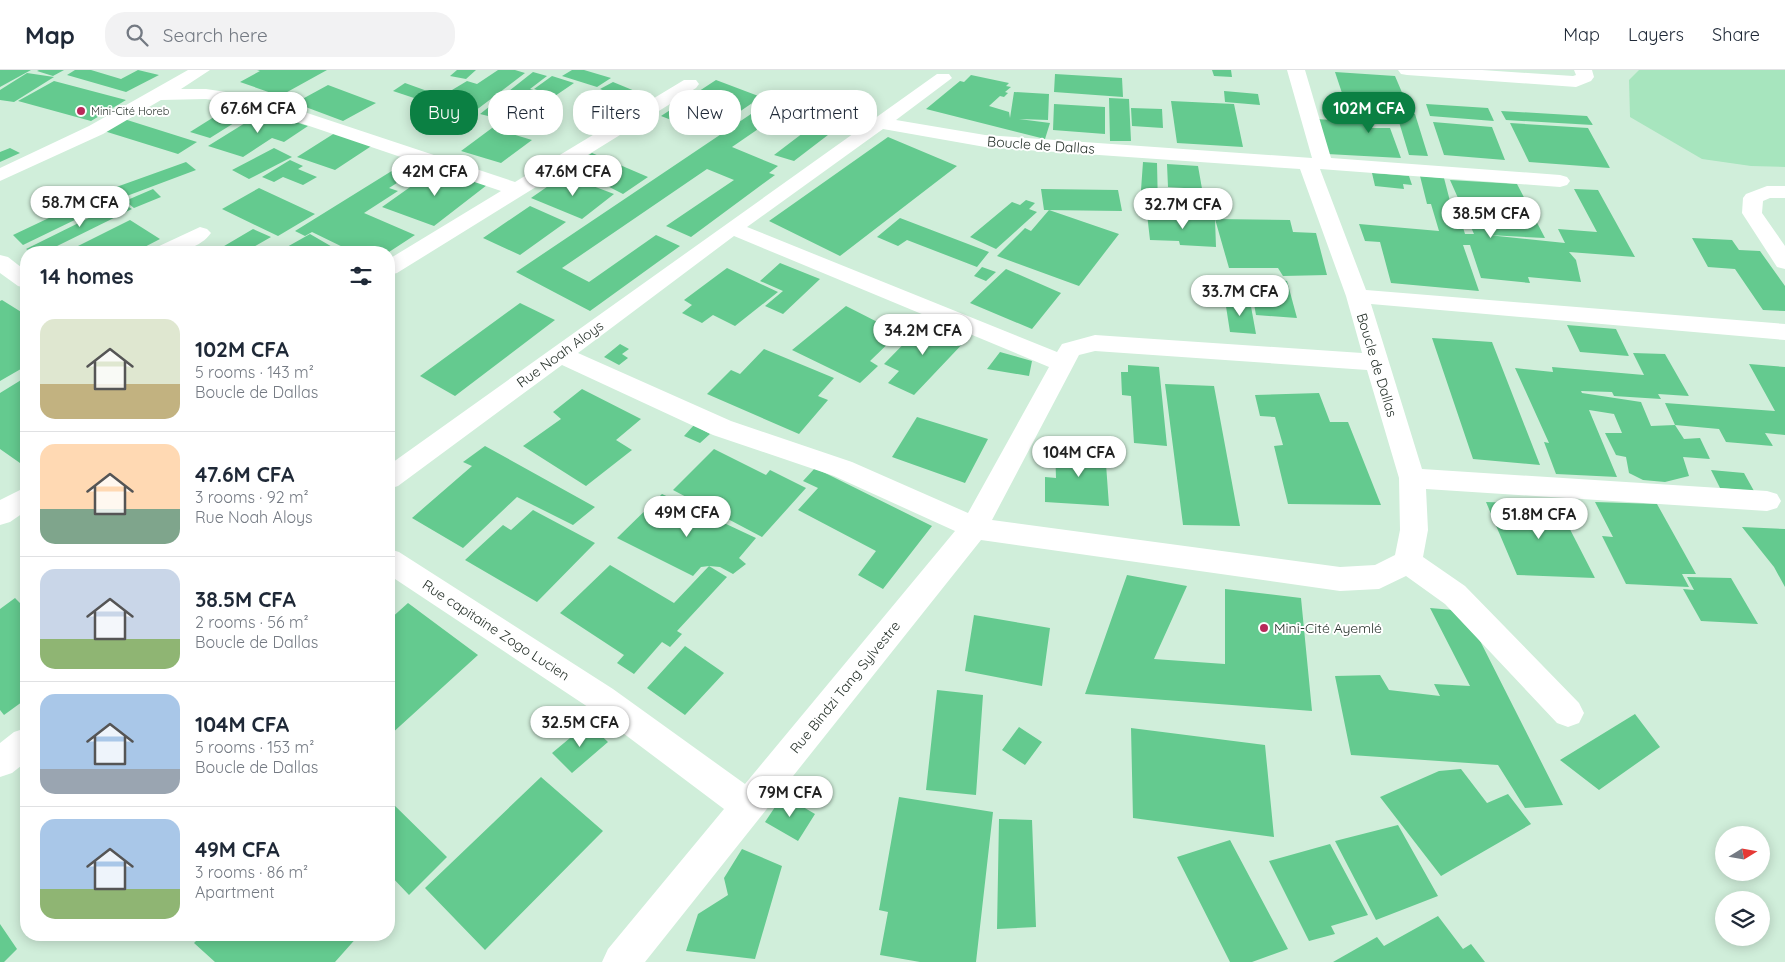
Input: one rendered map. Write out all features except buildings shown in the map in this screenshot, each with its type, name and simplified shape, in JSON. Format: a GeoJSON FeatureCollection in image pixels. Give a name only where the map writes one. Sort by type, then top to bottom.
{"type":"FeatureCollection","features":[{"type":"Feature","properties":{"kind":"street"},"geometry":{"type":"LineString","coordinates":[[0,175],[96,130],[201,70]]}},
{"type":"Feature","properties":{"kind":"street"},"geometry":{"type":"LineString","coordinates":[[1296,70],[1316,163],[1560,181]]}},
{"type":"Feature","properties":{"kind":"street"},"geometry":{"type":"LineString","coordinates":[[1407,70],[1576,82],[1585,77],[1583,70]]}},
{"type":"Feature","properties":{"kind":"street","name":"Rue Noah Aloys"},"geometry":{"type":"LineString","coordinates":[[395,475],[732,228],[943,78]]}},
{"type":"Feature","properties":{"kind":"street"},"geometry":{"type":"LineString","coordinates":[[395,264],[690,84]]}},
{"type":"Feature","properties":{"kind":"street"},"geometry":{"type":"LineString","coordinates":[[159,95],[206,94],[253,101],[518,190]]}},
{"type":"Feature","properties":{"kind":"street","name":"Boucle de Dallas"},"geometry":{"type":"LineString","coordinates":[[879,123],[985,141],[1316,163],[1412,478],[1414,530],[1408,562]]}},
{"type":"Feature","properties":{"kind":"street"},"geometry":{"type":"LineString","coordinates":[[1785,192],[1767,192],[1753,198],[1752,212],[1785,262]]}},
{"type":"Feature","properties":{"kind":"street"},"geometry":{"type":"LineString","coordinates":[[732,228],[1062,363]]}},
{"type":"Feature","properties":{"kind":"street"},"geometry":{"type":"LineString","coordinates":[[176,246],[200,233]]}},
{"type":"Feature","properties":{"kind":"street"},"geometry":{"type":"LineString","coordinates":[[0,262],[20,277]]}},
{"type":"Feature","properties":{"kind":"street"},"geometry":{"type":"LineString","coordinates":[[1357,296],[1785,332]]}},
{"type":"Feature","properties":{"kind":"street","name":"Rue Bindzi Tang Sylvestre"},"geometry":{"type":"LineString","coordinates":[[621,962],[974,528],[1070,350],[1095,343],[1132,344],[1376,362]]}},
{"type":"Feature","properties":{"kind":"street"},"geometry":{"type":"LineString","coordinates":[[560,354],[722,428],[843,469],[974,528],[1340,579],[1379,577],[1408,562],[1455,595],[1568,714]]}},
{"type":"Feature","properties":{"kind":"street"},"geometry":{"type":"LineString","coordinates":[[1412,478],[1766,501]]}},
{"type":"Feature","properties":{"kind":"street"},"geometry":{"type":"LineString","coordinates":[[0,514],[20,501]]}},
{"type":"Feature","properties":{"kind":"street","name":"Rue capitaine Zogo Lucien"},"geometry":{"type":"LineString","coordinates":[[395,564],[602,699],[748,806]]}},
{"type":"Feature","properties":{"kind":"street"},"geometry":{"type":"LineString","coordinates":[[0,762],[20,747]]}},
{"type":"Feature","properties":{"kind":"green space"},"geometry":{"type":"Polygon","coordinates":[[[1639,70],[1785,70],[1785,167],[1751,166],[1702,159],[1630,117],[1629,80],[1639,70]]]}},
{"type":"Feature","properties":{"kind":"place","name":"Mini-Cité Horeb"},"geometry":{"type":"Point","coordinates":[81,111]}},
{"type":"Feature","properties":{"kind":"place","name":"Mini-Cité Ayemlé"},"geometry":{"type":"Point","coordinates":[1264,628]}}]}
